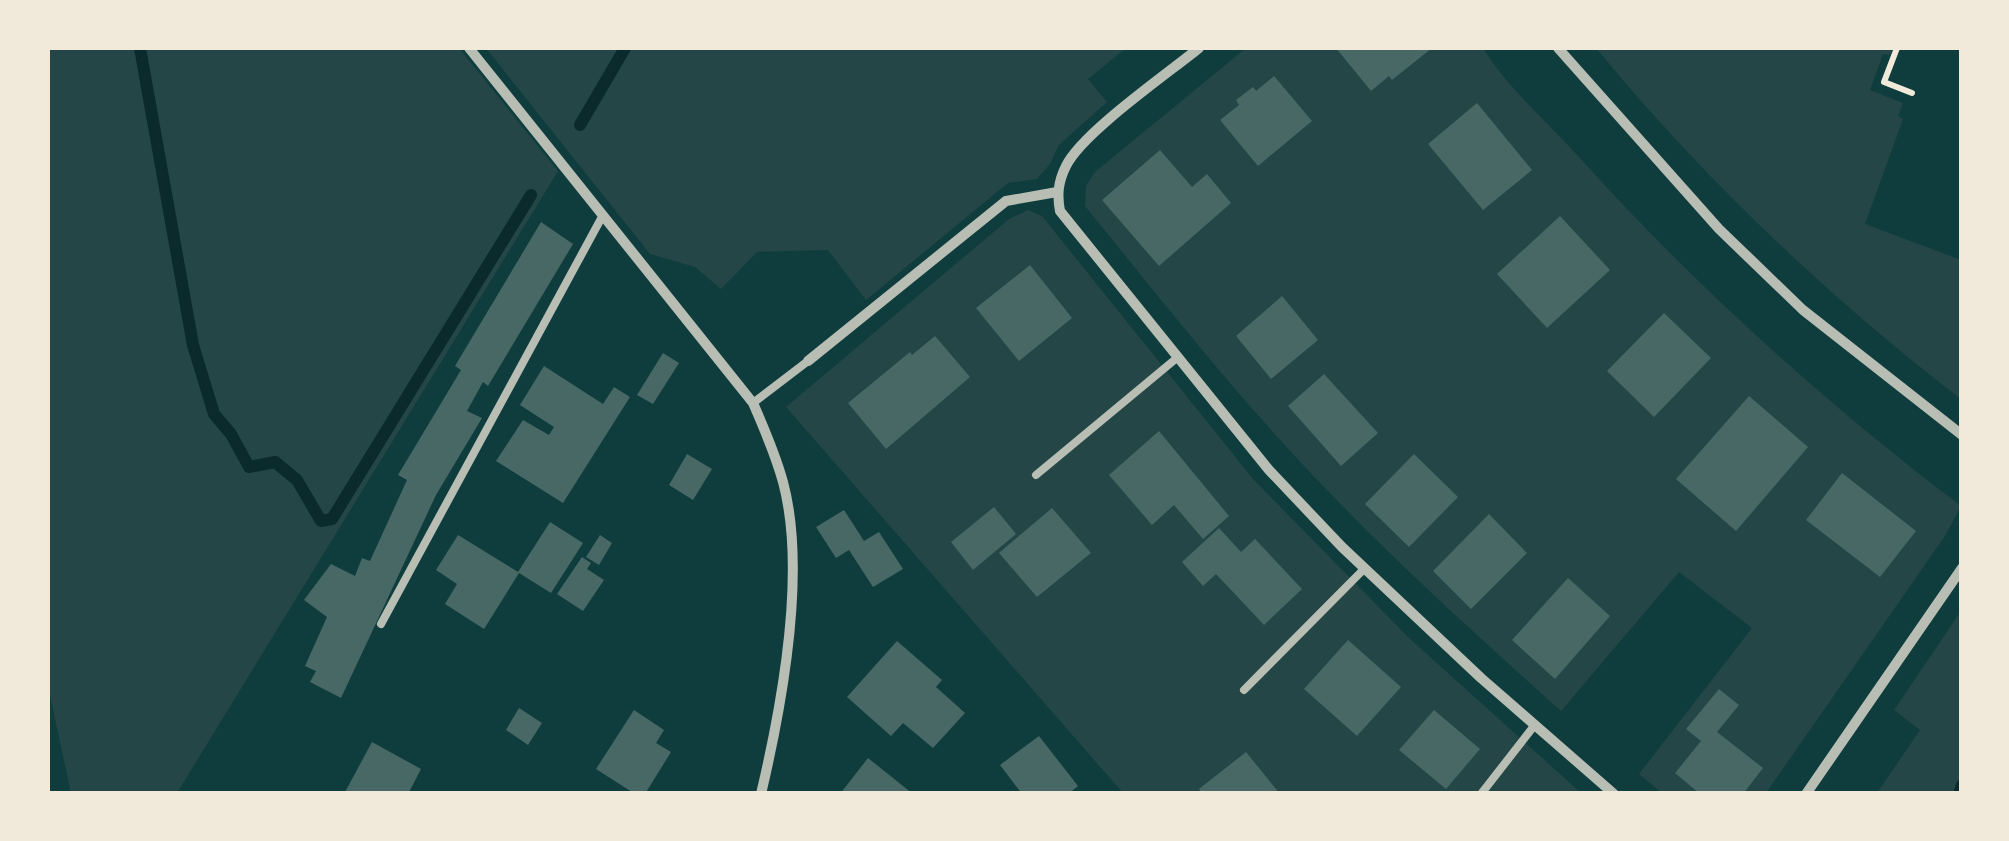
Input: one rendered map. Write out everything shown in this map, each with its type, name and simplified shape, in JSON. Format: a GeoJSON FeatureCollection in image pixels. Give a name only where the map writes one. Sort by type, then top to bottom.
{"type":"FeatureCollection","features":[{"type":"Feature","properties":{"kind":"street"},"geometry":{"type":"LineString","coordinates":[[469,48],[753,403],[784,484],[792,562],[782,702],[761,794]]}},
{"type":"Feature","properties":{"kind":"street"},"geometry":{"type":"LineString","coordinates":[[1199,48],[1082,144],[1066,165],[1056,192],[1060,211],[1268,470],[1365,568],[1534,726],[1614,794]]}},
{"type":"Feature","properties":{"kind":"street"},"geometry":{"type":"LineString","coordinates":[[1558,48],[1676,184],[1789,296],[1962,435]]}},
{"type":"Feature","properties":{"kind":"street"},"geometry":{"type":"LineString","coordinates":[[808,362],[1006,201],[1056,192]]}},
{"type":"Feature","properties":{"kind":"street"},"geometry":{"type":"LineString","coordinates":[[1806,794],[1962,568]]}},
{"type":"Feature","properties":{"kind":"lane"},"geometry":{"type":"LineString","coordinates":[[381,624],[604,216]]}},
{"type":"Feature","properties":{"kind":"lane"},"geometry":{"type":"LineString","coordinates":[[1036,475],[1178,357]]}},
{"type":"Feature","properties":{"kind":"lane"},"geometry":{"type":"LineString","coordinates":[[753,403],[808,362]]}},
{"type":"Feature","properties":{"kind":"lane"},"geometry":{"type":"LineString","coordinates":[[1244,690],[1365,568]]}},
{"type":"Feature","properties":{"kind":"lane"},"geometry":{"type":"LineString","coordinates":[[1481,794],[1534,726]]}},
{"type":"Feature","properties":{"kind":"path"},"geometry":{"type":"LineString","coordinates":[[1897,48],[1884,82],[1912,93]]}},
{"type":"Feature","properties":{"kind":"shaded area"},"geometry":{"type":"Polygon","coordinates":[[[48,48],[459,48],[558,171],[177,793],[71,793],[48,686],[48,48]]]}},
{"type":"Feature","properties":{"kind":"shaded area"},"geometry":{"type":"Polygon","coordinates":[[[486,48],[1126,48],[1088,79],[1107,102],[1059,145],[1037,179],[1008,183],[866,300],[828,250],[757,252],[721,289],[695,267],[650,254],[486,48]]]}},
{"type":"Feature","properties":{"kind":"shaded area"},"geometry":{"type":"Polygon","coordinates":[[[1246,48],[1483,48],[1528,104],[1714,296],[1859,425],[1961,506],[1945,536],[1766,793],[1662,793],[1639,774],[1752,628],[1679,572],[1561,711],[1413,576],[1296,457],[1085,206],[1086,186],[1095,172],[1246,48]]]}},
{"type":"Feature","properties":{"kind":"shaded area"},"geometry":{"type":"Polygon","coordinates":[[[1596,48],[1893,48],[1890,55],[1883,54],[1870,90],[1903,103],[1898,116],[1903,119],[1865,224],[1961,260],[1961,399],[1863,319],[1769,234],[1679,143],[1596,48]]]}},
{"type":"Feature","properties":{"kind":"shaded area"},"geometry":{"type":"Polygon","coordinates":[[[1028,210],[1042,216],[1253,479],[1408,637],[1581,793],[1123,793],[786,407],[1009,219],[1028,210]]]}},
{"type":"Feature","properties":{"kind":"shaded area"},"geometry":{"type":"Polygon","coordinates":[[[1961,611],[1961,793],[1877,793],[1920,730],[1894,710],[1961,611]]]}},
{"type":"Feature","properties":{"kind":"building"},"geometry":{"type":"Polygon","coordinates":[[[1336,48],[1432,48],[1392,80],[1389,76],[1371,91],[1336,48]]]}},
{"type":"Feature","properties":{"kind":"building"},"geometry":{"type":"Polygon","coordinates":[[[1274,76],[1312,121],[1258,166],[1220,120],[1239,105],[1236,100],[1253,87],[1256,91],[1274,76]]]}},
{"type":"Feature","properties":{"kind":"building"},"geometry":{"type":"Polygon","coordinates":[[[1477,103],[1532,170],[1483,210],[1428,144],[1477,103]]]}},
{"type":"Feature","properties":{"kind":"building"},"geometry":{"type":"Polygon","coordinates":[[[1160,150],[1192,187],[1207,174],[1231,203],[1159,266],[1102,200],[1160,150]]]}},
{"type":"Feature","properties":{"kind":"building"},"geometry":{"type":"Polygon","coordinates":[[[1560,216],[1610,270],[1547,328],[1497,274],[1560,216]]]}},
{"type":"Feature","properties":{"kind":"building"},"geometry":{"type":"Polygon","coordinates":[[[541,222],[573,244],[488,386],[483,382],[467,411],[482,418],[436,495],[341,698],[310,682],[316,671],[305,666],[327,617],[304,600],[331,564],[355,576],[362,558],[370,561],[407,480],[398,475],[461,370],[455,366],[541,222]]]}},
{"type":"Feature","properties":{"kind":"building"},"geometry":{"type":"Polygon","coordinates":[[[1030,265],[1072,318],[1019,361],[976,308],[1030,265]]]}},
{"type":"Feature","properties":{"kind":"building"},"geometry":{"type":"Polygon","coordinates":[[[1282,296],[1318,340],[1271,379],[1236,336],[1282,296]]]}},
{"type":"Feature","properties":{"kind":"building"},"geometry":{"type":"Polygon","coordinates":[[[1664,313],[1711,358],[1654,417],[1607,371],[1664,313]]]}},
{"type":"Feature","properties":{"kind":"building"},"geometry":{"type":"Polygon","coordinates":[[[935,336],[970,377],[886,449],[848,403],[935,336]]]}},
{"type":"Feature","properties":{"kind":"building"},"geometry":{"type":"Polygon","coordinates":[[[663,353],[679,363],[653,404],[637,395],[663,353]]]}},
{"type":"Feature","properties":{"kind":"building"},"geometry":{"type":"Polygon","coordinates":[[[544,366],[603,404],[614,387],[630,397],[563,503],[496,461],[523,420],[549,435],[554,427],[520,405],[544,366]]]}},
{"type":"Feature","properties":{"kind":"building"},"geometry":{"type":"Polygon","coordinates":[[[1324,374],[1378,433],[1341,466],[1288,406],[1324,374]]]}},
{"type":"Feature","properties":{"kind":"building"},"geometry":{"type":"Polygon","coordinates":[[[1749,396],[1808,447],[1736,531],[1676,479],[1749,396]]]}},
{"type":"Feature","properties":{"kind":"building"},"geometry":{"type":"Polygon","coordinates":[[[1159,431],[1229,516],[1203,539],[1174,505],[1152,525],[1109,475],[1159,431]]]}},
{"type":"Feature","properties":{"kind":"building"},"geometry":{"type":"Polygon","coordinates":[[[687,454],[712,469],[693,500],[669,485],[687,454]]]}},
{"type":"Feature","properties":{"kind":"building"},"geometry":{"type":"Polygon","coordinates":[[[1414,454],[1458,497],[1409,547],[1365,504],[1414,454]]]}},
{"type":"Feature","properties":{"kind":"building"},"geometry":{"type":"Polygon","coordinates":[[[1842,473],[1916,531],[1880,577],[1806,520],[1842,473]]]}},
{"type":"Feature","properties":{"kind":"building"},"geometry":{"type":"Polygon","coordinates":[[[994,507],[1016,534],[973,570],[951,542],[994,507]]]}},
{"type":"Feature","properties":{"kind":"building"},"geometry":{"type":"Polygon","coordinates":[[[1052,508],[1091,553],[1037,597],[999,553],[1052,508]]]}},
{"type":"Feature","properties":{"kind":"building"},"geometry":{"type":"Polygon","coordinates":[[[844,510],[864,541],[879,532],[903,569],[873,587],[849,550],[836,558],[816,527],[844,510]]]}},
{"type":"Feature","properties":{"kind":"building"},"geometry":{"type":"Polygon","coordinates":[[[1489,514],[1527,553],[1471,609],[1433,571],[1489,514]]]}},
{"type":"Feature","properties":{"kind":"building"},"geometry":{"type":"Polygon","coordinates":[[[550,522],[583,543],[551,593],[519,573],[484,629],[445,604],[457,584],[436,570],[458,535],[518,572],[550,522]]]}},
{"type":"Feature","properties":{"kind":"building"},"geometry":{"type":"Polygon","coordinates":[[[1219,528],[1241,552],[1255,539],[1302,589],[1264,625],[1216,574],[1203,586],[1182,562],[1219,528]]]}},
{"type":"Feature","properties":{"kind":"building"},"geometry":{"type":"Polygon","coordinates":[[[600,535],[612,543],[599,565],[586,557],[600,535]]]}},
{"type":"Feature","properties":{"kind":"building"},"geometry":{"type":"Polygon","coordinates":[[[582,557],[591,563],[587,569],[604,580],[583,611],[557,594],[582,557]]]}},
{"type":"Feature","properties":{"kind":"building"},"geometry":{"type":"Polygon","coordinates":[[[1568,578],[1610,616],[1555,679],[1512,640],[1568,578]]]}},
{"type":"Feature","properties":{"kind":"building"},"geometry":{"type":"Polygon","coordinates":[[[1348,640],[1401,687],[1357,736],[1304,689],[1348,640]]]}},
{"type":"Feature","properties":{"kind":"building"},"geometry":{"type":"Polygon","coordinates":[[[897,641],[942,680],[936,687],[965,713],[933,748],[903,723],[891,736],[847,697],[897,641]]]}},
{"type":"Feature","properties":{"kind":"building"},"geometry":{"type":"Polygon","coordinates":[[[1719,689],[1739,705],[1717,732],[1763,768],[1743,794],[1700,794],[1675,773],[1701,741],[1686,729],[1719,689]]]}},
{"type":"Feature","properties":{"kind":"building"},"geometry":{"type":"Polygon","coordinates":[[[519,708],[542,723],[528,745],[506,730],[519,708]]]}},
{"type":"Feature","properties":{"kind":"building"},"geometry":{"type":"Polygon","coordinates":[[[634,710],[664,730],[656,743],[671,752],[645,794],[635,794],[596,769],[634,710]]]}},
{"type":"Feature","properties":{"kind":"building"},"geometry":{"type":"Polygon","coordinates":[[[1434,710],[1480,749],[1446,789],[1399,750],[1434,710]]]}},
{"type":"Feature","properties":{"kind":"building"},"geometry":{"type":"Polygon","coordinates":[[[1039,736],[1078,786],[1068,794],[1022,794],[1000,765],[1039,736]]]}},
{"type":"Feature","properties":{"kind":"building"},"geometry":{"type":"Polygon","coordinates":[[[372,742],[421,769],[408,794],[344,794],[372,742]]]}},
{"type":"Feature","properties":{"kind":"building"},"geometry":{"type":"Polygon","coordinates":[[[1246,752],[1280,794],[1202,794],[1199,789],[1246,752]]]}},
{"type":"Feature","properties":{"kind":"building"},"geometry":{"type":"Polygon","coordinates":[[[868,758],[913,794],[840,794],[868,758]]]}},
{"type":"Feature","properties":{"kind":"waterway"},"geometry":{"type":"LineString","coordinates":[[140,48],[193,345],[214,414],[231,434],[249,467],[275,462],[297,480],[321,521],[332,519],[531,195]]}},
{"type":"Feature","properties":{"kind":"waterway"},"geometry":{"type":"LineString","coordinates":[[580,125],[625,48]]}},
{"type":"Feature","properties":{"kind":"waterway"},"geometry":{"type":"LineString","coordinates":[[1959,794],[1962,785]]}}]}
